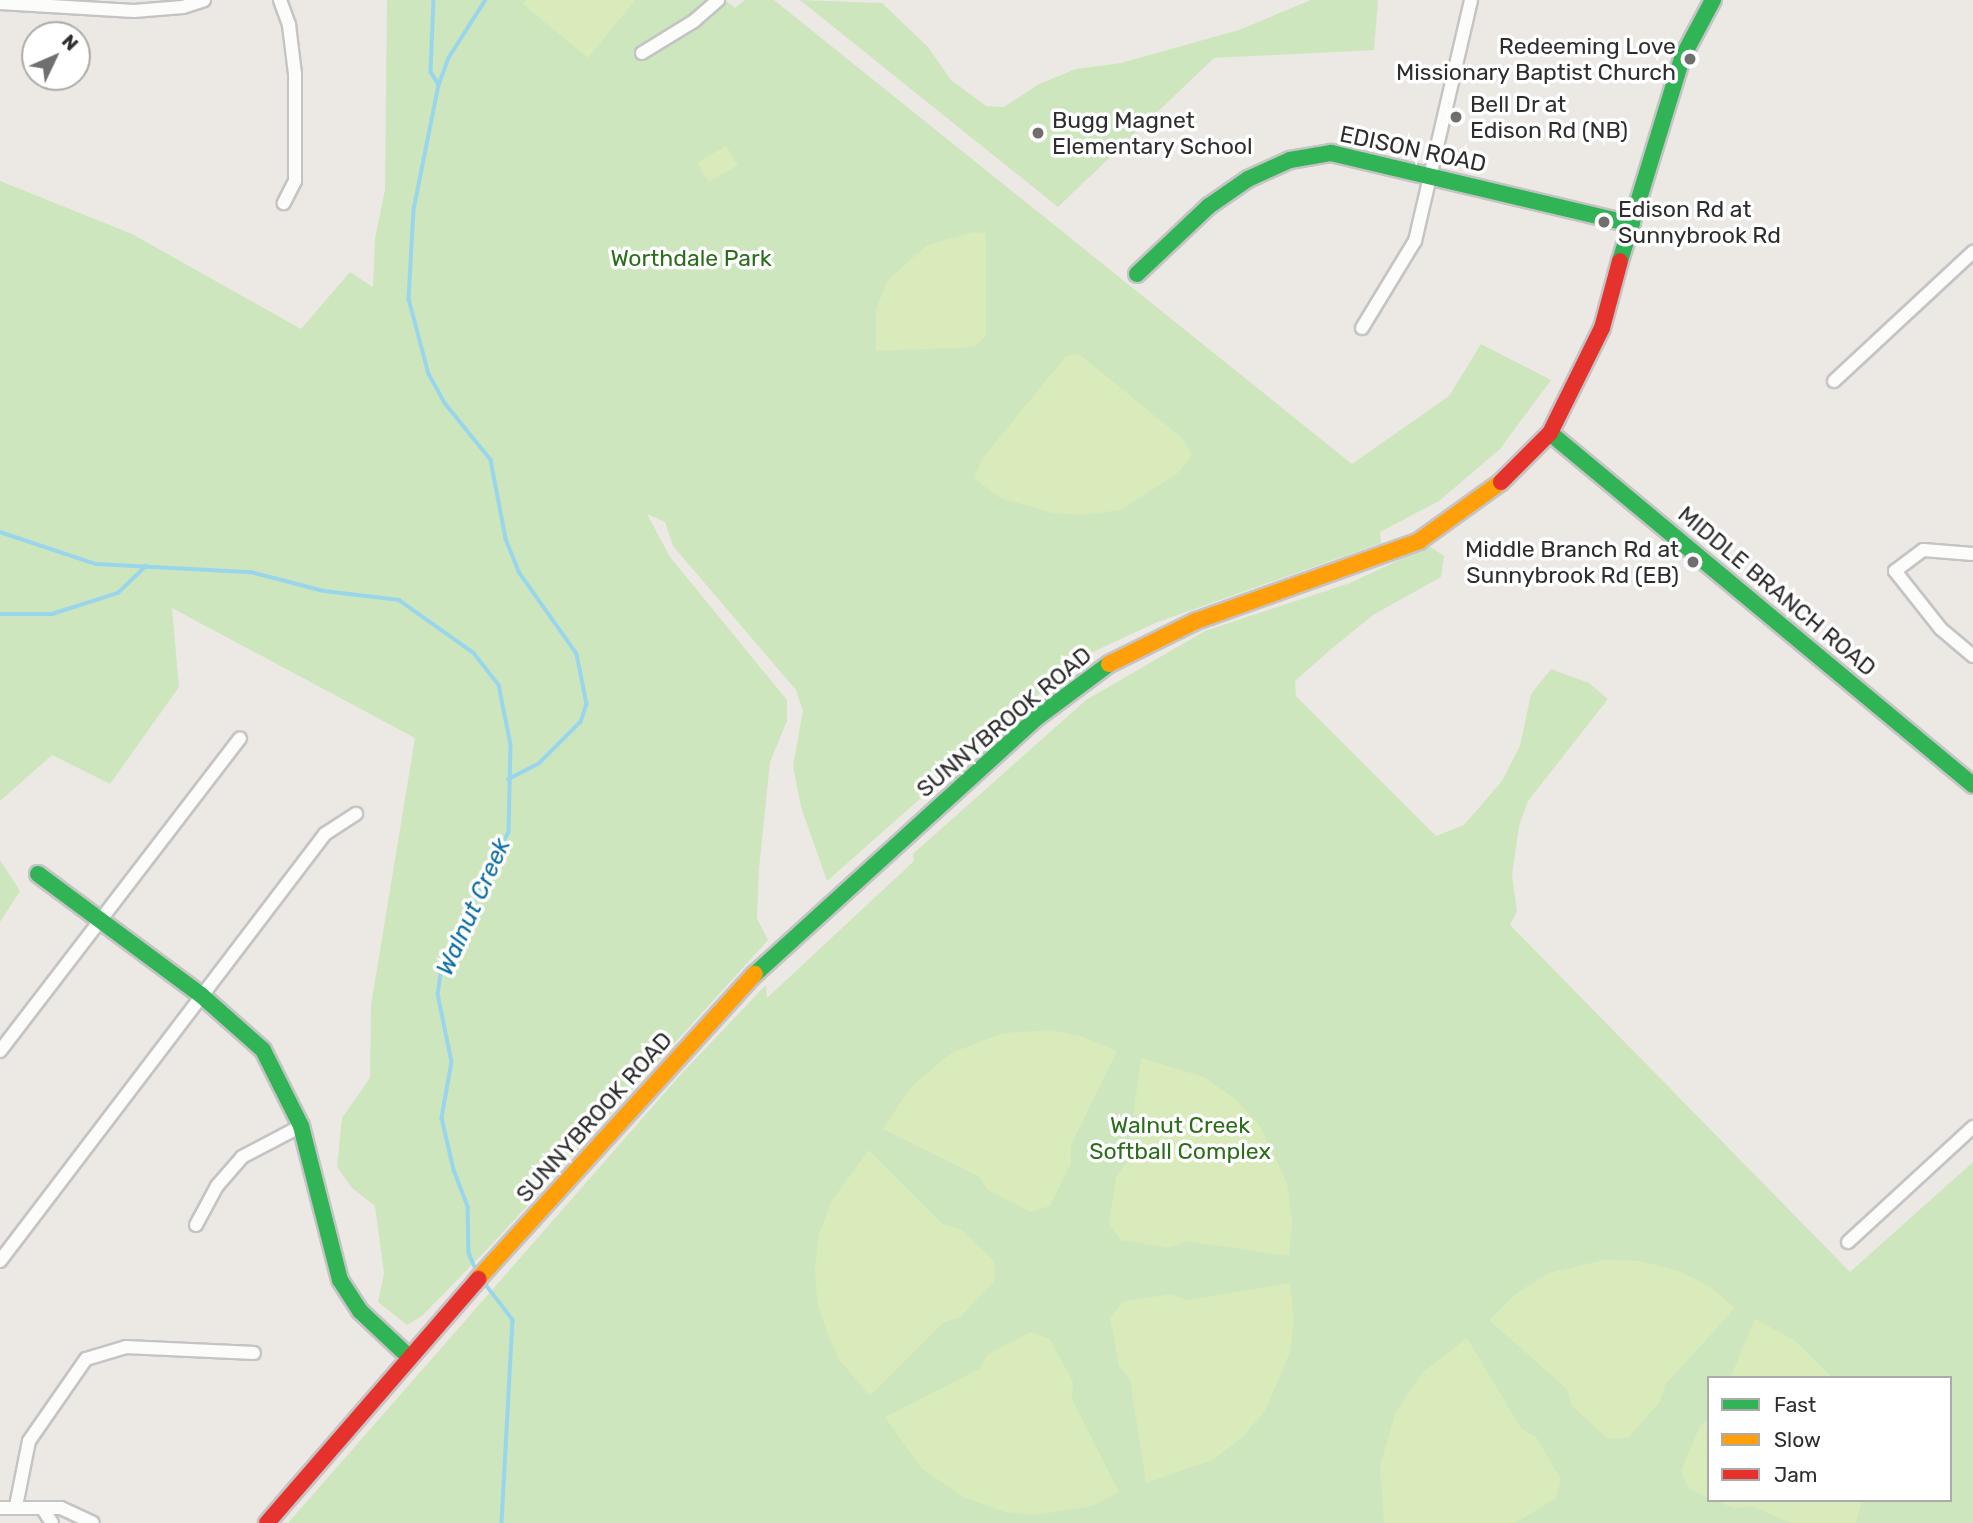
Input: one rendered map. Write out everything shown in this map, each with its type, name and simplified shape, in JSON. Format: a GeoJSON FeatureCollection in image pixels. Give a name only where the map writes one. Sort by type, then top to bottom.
{"type":"FeatureCollection","features":[{"type":"Feature","properties":{"kind":"main road","name":"SUNNYBROOK ROAD"},"geometry":{"type":"LineString","coordinates":[[267,1523],[408,1356],[752,976],[943,800],[1086,678],[1196,621],[1419,541],[1507,477],[1550,433],[1602,328],[1651,148],[1682,58],[1713,0]]}},
{"type":"Feature","properties":{"kind":"main road","name":"EDISON ROAD"},"geometry":{"type":"LineString","coordinates":[[1137,274],[1209,206],[1248,179],[1290,160],[1331,153],[1430,173],[1632,225]]}},
{"type":"Feature","properties":{"kind":"main road","name":"MIDDLE BRANCH ROAD"},"geometry":{"type":"LineString","coordinates":[[1550,433],[1973,785]]}},
{"type":"Feature","properties":{"kind":"main road"},"geometry":{"type":"LineString","coordinates":[[38,874],[201,995],[263,1050],[286,1088],[301,1126],[340,1280],[360,1311],[408,1356]]}},
{"type":"Feature","properties":{"kind":"street"},"geometry":{"type":"LineString","coordinates":[[0,3],[163,10],[204,0]]}},
{"type":"Feature","properties":{"kind":"street"},"geometry":{"type":"LineString","coordinates":[[280,0],[289,25],[295,74],[295,181],[284,203]]}},
{"type":"Feature","properties":{"kind":"street"},"geometry":{"type":"LineString","coordinates":[[642,53],[694,21],[718,0]]}},
{"type":"Feature","properties":{"kind":"street"},"geometry":{"type":"LineString","coordinates":[[1362,328],[1415,241],[1471,0]]}},
{"type":"Feature","properties":{"kind":"street"},"geometry":{"type":"LineString","coordinates":[[1833,381],[1973,252]]}},
{"type":"Feature","properties":{"kind":"street"},"geometry":{"type":"LineString","coordinates":[[1973,554],[1923,550],[1895,571],[1941,629],[1973,656]]}},
{"type":"Feature","properties":{"kind":"street"},"geometry":{"type":"LineString","coordinates":[[0,1051],[240,737]]}},
{"type":"Feature","properties":{"kind":"street"},"geometry":{"type":"LineString","coordinates":[[0,1261],[325,834],[356,814]]}},
{"type":"Feature","properties":{"kind":"street"},"geometry":{"type":"LineString","coordinates":[[196,1225],[217,1186],[242,1157],[301,1126]]}},
{"type":"Feature","properties":{"kind":"street"},"geometry":{"type":"LineString","coordinates":[[1848,1242],[1973,1127]]}},
{"type":"Feature","properties":{"kind":"street"},"geometry":{"type":"LineString","coordinates":[[16,1506],[29,1441],[86,1359],[126,1347],[254,1353]]}},
{"type":"Feature","properties":{"kind":"street"},"geometry":{"type":"LineString","coordinates":[[0,1508],[16,1506],[44,1511],[61,1508],[93,1523]]}},
{"type":"Feature","properties":{"kind":"street"},"geometry":{"type":"LineString","coordinates":[[44,1511],[52,1523]]}},
{"type":"Feature","properties":{"kind":"green space","name":"Worthdale Park"},"geometry":{"type":"Polygon","coordinates":[[[387,0],[725,0],[735,8],[745,0],[774,0],[1352,464],[1449,396],[1481,344],[1551,380],[1500,449],[1439,501],[1380,532],[1381,543],[1155,623],[1095,651],[1040,693],[827,881],[801,807],[793,765],[803,711],[796,690],[673,546],[665,522],[647,514],[670,557],[787,700],[787,721],[770,762],[759,869],[757,919],[768,940],[496,1240],[422,1316],[407,1325],[378,1302],[384,1273],[375,1206],[352,1188],[337,1167],[342,1118],[370,1078],[371,1005],[415,738],[172,608],[179,687],[110,784],[52,755],[0,801],[0,181],[132,234],[301,329],[350,272],[373,287],[375,239],[385,190],[387,0]]]}},
{"type":"Feature","properties":{"kind":"green space"},"geometry":{"type":"Polygon","coordinates":[[[526,0],[635,0],[588,58],[523,4],[526,0]]]}},
{"type":"Feature","properties":{"kind":"green space"},"geometry":{"type":"Polygon","coordinates":[[[800,0],[882,3],[927,46],[951,80],[986,106],[1004,107],[1039,84],[1076,69],[1121,63],[1239,30],[1311,0],[1378,0],[1374,50],[1214,58],[1058,207],[800,0]]]}},
{"type":"Feature","properties":{"kind":"green space"},"geometry":{"type":"Polygon","coordinates":[[[726,146],[738,165],[709,182],[697,163],[726,146]]]}},
{"type":"Feature","properties":{"kind":"green space"},"geometry":{"type":"Polygon","coordinates":[[[974,232],[986,233],[986,336],[974,347],[876,351],[876,310],[887,281],[927,245],[974,232]]]}},
{"type":"Feature","properties":{"kind":"green space"},"geometry":{"type":"Polygon","coordinates":[[[1079,354],[1182,438],[1192,454],[1178,473],[1121,510],[1082,515],[1052,513],[1000,498],[974,478],[982,459],[1066,356],[1079,354]]]}},
{"type":"Feature","properties":{"kind":"green space","name":"Walnut Creek Softball Complex"},"geometry":{"type":"Polygon","coordinates":[[[1429,546],[1444,556],[1441,577],[1373,615],[1295,681],[1296,696],[1436,836],[1464,825],[1502,781],[1520,746],[1531,694],[1551,669],[1589,683],[1608,699],[1528,801],[1519,826],[1512,875],[1517,911],[1510,925],[1850,1272],[1973,1162],[1973,1523],[288,1523],[683,1072],[766,985],[767,998],[914,861],[913,854],[1086,700],[1205,631],[1350,583],[1429,546]]]}},
{"type":"Feature","properties":{"kind":"green space"},"geometry":{"type":"Polygon","coordinates":[[[0,860],[20,891],[0,922],[0,860]]]}},
{"type":"Feature","properties":{"kind":"green space"},"geometry":{"type":"Polygon","coordinates":[[[1051,1030],[1084,1037],[1117,1051],[1071,1145],[1071,1163],[1050,1206],[1031,1212],[988,1190],[978,1176],[883,1129],[910,1088],[951,1053],[1003,1033],[1051,1030]]]}},
{"type":"Feature","properties":{"kind":"green space"},"geometry":{"type":"Polygon","coordinates":[[[1141,1058],[1204,1077],[1235,1099],[1260,1126],[1287,1183],[1292,1221],[1289,1256],[1186,1241],[1169,1248],[1121,1240],[1109,1224],[1116,1177],[1127,1162],[1141,1058]]]}},
{"type":"Feature","properties":{"kind":"green space"},"geometry":{"type":"Polygon","coordinates":[[[869,1150],[943,1224],[961,1229],[995,1262],[994,1282],[960,1317],[944,1322],[870,1396],[840,1361],[828,1335],[817,1301],[815,1269],[819,1234],[832,1200],[869,1150]]]}},
{"type":"Feature","properties":{"kind":"green space"},"geometry":{"type":"Polygon","coordinates":[[[1604,1260],[1640,1261],[1679,1271],[1712,1288],[1735,1308],[1665,1385],[1660,1402],[1628,1438],[1608,1439],[1572,1406],[1567,1389],[1489,1320],[1515,1294],[1549,1273],[1604,1260]]]}},
{"type":"Feature","properties":{"kind":"green space"},"geometry":{"type":"Polygon","coordinates":[[[1290,1283],[1294,1322],[1290,1352],[1266,1409],[1244,1436],[1213,1460],[1146,1483],[1130,1379],[1119,1366],[1110,1318],[1122,1302],[1171,1294],[1187,1300],[1290,1283]]]}},
{"type":"Feature","properties":{"kind":"green space"},"geometry":{"type":"Polygon","coordinates":[[[1755,1319],[1796,1341],[1831,1376],[1731,1376],[1755,1319]]]}},
{"type":"Feature","properties":{"kind":"green space"},"geometry":{"type":"Polygon","coordinates":[[[1031,1332],[1050,1339],[1073,1382],[1072,1399],[1119,1492],[1092,1506],[1035,1515],[1005,1512],[965,1498],[921,1468],[885,1417],[979,1369],[988,1354],[1031,1332]]]}},
{"type":"Feature","properties":{"kind":"green space"},"geometry":{"type":"Polygon","coordinates":[[[1467,1338],[1521,1428],[1536,1437],[1561,1479],[1556,1498],[1515,1523],[1384,1523],[1380,1466],[1395,1414],[1422,1373],[1467,1338]]]}},
{"type":"Feature","properties":{"kind":"green space"},"geometry":{"type":"Polygon","coordinates":[[[1707,1421],[1707,1497],[1689,1489],[1681,1471],[1700,1426],[1707,1421]]]}},
{"type":"Feature","properties":{"kind":"green space"},"geometry":{"type":"Polygon","coordinates":[[[1720,1502],[1861,1502],[1856,1523],[1791,1523],[1751,1506],[1733,1508],[1720,1502]]]}},
{"type":"Feature","properties":{"kind":"waterway"},"geometry":{"type":"LineString","coordinates":[[434,0],[431,72],[439,85]]}},
{"type":"Feature","properties":{"kind":"waterway"},"geometry":{"type":"LineString","coordinates":[[486,0],[449,58],[439,85],[414,210],[409,299],[429,374],[445,403],[491,460],[506,539],[519,572],[577,654],[587,704],[581,722],[539,764],[509,779]]}},
{"type":"Feature","properties":{"kind":"waterway","name":"Walnut Creek"},"geometry":{"type":"LineString","coordinates":[[0,532],[96,564],[251,572],[324,591],[399,600],[474,653],[499,685],[511,745],[509,832],[442,967],[438,994],[452,1062],[442,1118],[454,1170],[468,1207],[469,1253],[477,1272]]}},
{"type":"Feature","properties":{"kind":"waterway"},"geometry":{"type":"LineString","coordinates":[[0,614],[52,614],[118,593],[146,566]]}},
{"type":"Feature","properties":{"kind":"waterway","name":"Walnut Creek"},"geometry":{"type":"LineString","coordinates":[[483,1281],[513,1320],[502,1523]]}},
{"type":"Feature","properties":{"kind":"traffic: fast"},"geometry":{"type":"LineString","coordinates":[[1620,261],[1682,58],[1713,0]]}},
{"type":"Feature","properties":{"kind":"traffic: fast"},"geometry":{"type":"LineString","coordinates":[[1137,274],[1209,206],[1248,179],[1290,160],[1331,153],[1632,224]]}},
{"type":"Feature","properties":{"kind":"traffic: fast"},"geometry":{"type":"LineString","coordinates":[[1550,433],[1973,785]]}},
{"type":"Feature","properties":{"kind":"traffic: fast"},"geometry":{"type":"LineString","coordinates":[[755,974],[1035,719],[1109,664]]}},
{"type":"Feature","properties":{"kind":"traffic: fast"},"geometry":{"type":"LineString","coordinates":[[38,874],[201,995],[263,1050],[301,1126],[340,1280],[360,1311],[408,1356]]}},
{"type":"Feature","properties":{"kind":"traffic: slow"},"geometry":{"type":"LineString","coordinates":[[1109,664],[1196,621],[1419,541],[1501,482]]}},
{"type":"Feature","properties":{"kind":"traffic: slow"},"geometry":{"type":"LineString","coordinates":[[478,1279],[755,974]]}},
{"type":"Feature","properties":{"kind":"traffic: jam"},"geometry":{"type":"LineString","coordinates":[[1501,482],[1550,433],[1602,328],[1620,261]]}},
{"type":"Feature","properties":{"kind":"traffic: jam"},"geometry":{"type":"LineString","coordinates":[[267,1523],[478,1279]]}},
{"type":"Feature","properties":{"kind":"place","name":"Redeeming Love Missionary Baptist Church"},"geometry":{"type":"Point","coordinates":[1690,59]}},
{"type":"Feature","properties":{"kind":"place","name":"Bell Dr at Edison Rd (NB)"},"geometry":{"type":"Point","coordinates":[1456,117]}},
{"type":"Feature","properties":{"kind":"place","name":"Bugg Magnet Elementary School"},"geometry":{"type":"Point","coordinates":[1038,133]}},
{"type":"Feature","properties":{"kind":"place","name":"Edison Rd at Sunnybrook Rd"},"geometry":{"type":"Point","coordinates":[1604,222]}},
{"type":"Feature","properties":{"kind":"place","name":"Middle Branch Rd at Sunnybrook Rd (EB)"},"geometry":{"type":"Point","coordinates":[1693,562]}}]}
